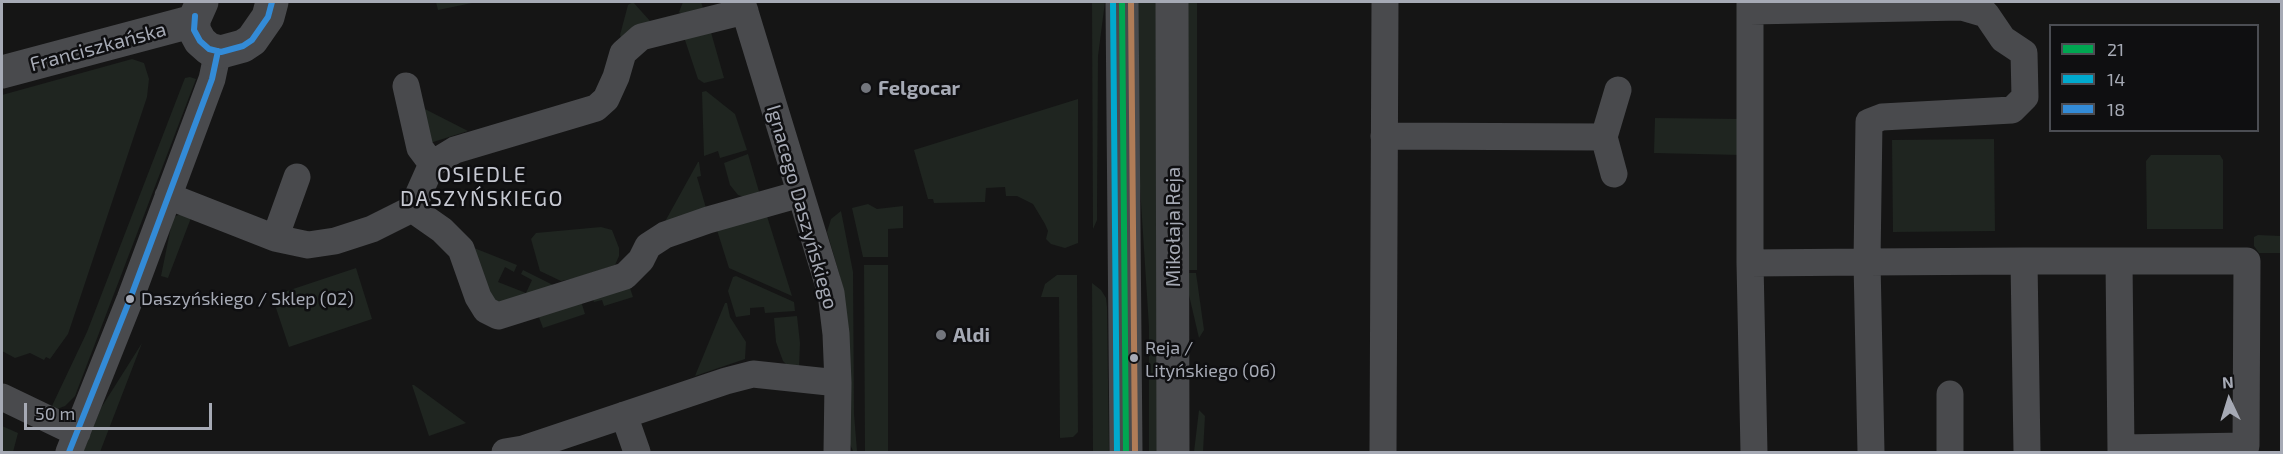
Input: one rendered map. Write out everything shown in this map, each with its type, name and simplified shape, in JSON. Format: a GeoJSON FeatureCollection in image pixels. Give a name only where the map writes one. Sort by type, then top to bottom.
{"type":"FeatureCollection","features":[{"type":"Feature","properties":{"kind":"street"},"geometry":{"type":"LineString","coordinates":[[198,11],[194,30],[200,41],[209,49],[218,51],[233,49],[252,40],[268,17],[272,2]]}},
{"type":"Feature","properties":{"kind":"street"},"geometry":{"type":"LineString","coordinates":[[1122,2],[1126,453]]}},
{"type":"Feature","properties":{"kind":"street","name":"Mikołaja Reja"},"geometry":{"type":"LineString","coordinates":[[1172,2],[1173,453]]}},
{"type":"Feature","properties":{"kind":"street"},"geometry":{"type":"LineString","coordinates":[[1383,453],[1384,2]]}},
{"type":"Feature","properties":{"kind":"street"},"geometry":{"type":"LineString","coordinates":[[1754,453],[1750,263],[1750,6],[1962,4],[1986,14],[2003,39],[2024,53],[2025,97],[2012,110],[1882,117],[1869,122],[1867,262],[1871,453]]}},
{"type":"Feature","properties":{"kind":"street"},"geometry":{"type":"LineString","coordinates":[[168,196],[275,238],[308,246],[335,241],[372,229],[412,209],[432,164],[454,150],[596,108],[606,99],[623,53],[641,37],[744,6]]}},
{"type":"Feature","properties":{"kind":"street","name":"Ignacego Daszyńskiego"},"geometry":{"type":"LineString","coordinates":[[744,6],[831,293],[836,334],[838,383],[837,453]]}},
{"type":"Feature","properties":{"kind":"street","name":"Franciszkańska"},"geometry":{"type":"LineString","coordinates":[[2,72],[198,11]]}},
{"type":"Feature","properties":{"kind":"street"},"geometry":{"type":"LineString","coordinates":[[2,397],[73,443],[212,79],[218,51]]}},
{"type":"Feature","properties":{"kind":"street"},"geometry":{"type":"LineString","coordinates":[[406,86],[420,148],[432,164]]}},
{"type":"Feature","properties":{"kind":"street"},"geometry":{"type":"LineString","coordinates":[[1614,174],[1604,136],[1618,90]]}},
{"type":"Feature","properties":{"kind":"street"},"geometry":{"type":"LineString","coordinates":[[1384,136],[1604,136]]}},
{"type":"Feature","properties":{"kind":"street"},"geometry":{"type":"LineString","coordinates":[[275,238],[297,177]]}},
{"type":"Feature","properties":{"kind":"street"},"geometry":{"type":"LineString","coordinates":[[412,209],[442,230],[460,249],[478,297],[486,310],[498,316],[624,276],[640,260],[648,246],[665,235],[708,220],[800,194]]}},
{"type":"Feature","properties":{"kind":"street"},"geometry":{"type":"LineString","coordinates":[[1750,263],[2024,261],[2119,261],[2247,261],[2246,446],[2121,450],[2119,261]]}},
{"type":"Feature","properties":{"kind":"street"},"geometry":{"type":"LineString","coordinates":[[2024,261],[2027,453]]}},
{"type":"Feature","properties":{"kind":"street"},"geometry":{"type":"LineString","coordinates":[[505,453],[726,381],[753,375],[838,383]]}},
{"type":"Feature","properties":{"kind":"street"},"geometry":{"type":"LineString","coordinates":[[1950,394],[1950,453]]}},
{"type":"Feature","properties":{"kind":"street"},"geometry":{"type":"LineString","coordinates":[[624,415],[637,453]]}},
{"type":"Feature","properties":{"kind":"shaded area"},"geometry":{"type":"Polygon","coordinates":[[[436,2],[471,2],[472,3],[438,10],[436,2]]]}},
{"type":"Feature","properties":{"kind":"shaded area"},"geometry":{"type":"Polygon","coordinates":[[[633,2],[650,21],[622,41],[620,35],[628,5],[633,2]]]}},
{"type":"Feature","properties":{"kind":"shaded area"},"geometry":{"type":"Polygon","coordinates":[[[683,2],[701,2],[705,14],[685,17],[679,12],[683,2]]]}},
{"type":"Feature","properties":{"kind":"shaded area"},"geometry":{"type":"Polygon","coordinates":[[[1092,2],[1105,2],[1098,56],[1097,220],[1093,229],[1092,2]]]}},
{"type":"Feature","properties":{"kind":"shaded area"},"geometry":{"type":"Polygon","coordinates":[[[1138,2],[1159,2],[1159,452],[1149,452],[1149,327],[1139,171],[1138,2]]]}},
{"type":"Feature","properties":{"kind":"shaded area"},"geometry":{"type":"Polygon","coordinates":[[[1188,2],[1197,2],[1197,270],[1188,270],[1188,2]]]}},
{"type":"Feature","properties":{"kind":"shaded area"},"geometry":{"type":"Polygon","coordinates":[[[710,29],[724,78],[704,83],[698,79],[684,37],[710,29]]]}},
{"type":"Feature","properties":{"kind":"shaded area"},"geometry":{"type":"Polygon","coordinates":[[[132,59],[144,63],[149,79],[147,97],[68,334],[50,359],[46,357],[44,360],[30,353],[15,358],[2,351],[2,95],[132,59]]]}},
{"type":"Feature","properties":{"kind":"shaded area"},"geometry":{"type":"Polygon","coordinates":[[[185,78],[196,79],[75,396],[65,406],[57,409],[51,408],[87,332],[185,78]]]}},
{"type":"Feature","properties":{"kind":"shaded area"},"geometry":{"type":"Polygon","coordinates":[[[706,91],[735,114],[747,150],[720,158],[718,151],[704,156],[702,92],[706,91]]]}},
{"type":"Feature","properties":{"kind":"shaded area"},"geometry":{"type":"Polygon","coordinates":[[[1078,99],[1078,243],[1065,248],[1051,244],[1046,239],[1048,231],[1045,224],[1033,204],[1017,196],[1006,196],[1005,187],[986,188],[985,202],[934,203],[933,199],[928,199],[914,150],[1078,99]]]}},
{"type":"Feature","properties":{"kind":"shaded area"},"geometry":{"type":"Polygon","coordinates":[[[419,106],[468,131],[430,143],[419,106]]]}},
{"type":"Feature","properties":{"kind":"shaded area"},"geometry":{"type":"Polygon","coordinates":[[[1655,118],[1741,119],[1741,155],[1654,153],[1655,118]]]}},
{"type":"Feature","properties":{"kind":"shaded area"},"geometry":{"type":"Polygon","coordinates":[[[1994,139],[1995,231],[1893,232],[1892,140],[1994,139]]]}},
{"type":"Feature","properties":{"kind":"shaded area"},"geometry":{"type":"Polygon","coordinates":[[[748,154],[760,195],[744,197],[738,195],[730,185],[724,163],[748,154]]]}},
{"type":"Feature","properties":{"kind":"shaded area"},"geometry":{"type":"Polygon","coordinates":[[[2151,155],[2220,155],[2223,160],[2223,229],[2147,229],[2146,161],[2151,155]]]}},
{"type":"Feature","properties":{"kind":"shaded area"},"geometry":{"type":"Polygon","coordinates":[[[698,162],[701,176],[697,177],[706,208],[662,227],[698,162]]]}},
{"type":"Feature","properties":{"kind":"shaded area"},"geometry":{"type":"Polygon","coordinates":[[[868,204],[877,209],[903,206],[903,228],[888,229],[888,257],[863,257],[852,208],[868,204]]]}},
{"type":"Feature","properties":{"kind":"shaded area"},"geometry":{"type":"Polygon","coordinates":[[[841,211],[853,272],[854,414],[857,451],[853,451],[848,440],[846,310],[839,273],[827,232],[831,219],[841,211]]]}},
{"type":"Feature","properties":{"kind":"shaded area"},"geometry":{"type":"Polygon","coordinates":[[[766,213],[792,296],[729,268],[716,227],[766,213]]]}},
{"type":"Feature","properties":{"kind":"shaded area"},"geometry":{"type":"Polygon","coordinates":[[[181,214],[191,218],[168,278],[161,276],[173,217],[181,214]]]}},
{"type":"Feature","properties":{"kind":"shaded area"},"geometry":{"type":"Polygon","coordinates":[[[601,227],[612,230],[619,248],[619,256],[615,265],[561,281],[540,271],[531,239],[536,233],[601,227]]]}},
{"type":"Feature","properties":{"kind":"shaded area"},"geometry":{"type":"Polygon","coordinates":[[[2258,235],[2281,236],[2281,253],[2259,253],[2254,246],[2254,237],[2258,235]]]}},
{"type":"Feature","properties":{"kind":"shaded area"},"geometry":{"type":"Polygon","coordinates":[[[469,246],[517,265],[514,272],[505,267],[498,282],[526,293],[532,280],[521,274],[523,270],[559,288],[518,302],[494,302],[469,246]]]}},
{"type":"Feature","properties":{"kind":"shaded area"},"geometry":{"type":"Polygon","coordinates":[[[864,265],[888,265],[888,452],[865,452],[864,265]]]}},
{"type":"Feature","properties":{"kind":"shaded area"},"geometry":{"type":"Polygon","coordinates":[[[356,268],[372,319],[289,347],[272,296],[356,268]]]}},
{"type":"Feature","properties":{"kind":"shaded area"},"geometry":{"type":"Polygon","coordinates":[[[1188,273],[1196,273],[1204,330],[1199,338],[1189,295],[1188,273]]]}},
{"type":"Feature","properties":{"kind":"shaded area"},"geometry":{"type":"Polygon","coordinates":[[[1057,275],[1077,275],[1078,432],[1073,437],[1060,438],[1059,297],[1041,297],[1045,284],[1057,275]]]}},
{"type":"Feature","properties":{"kind":"shaded area"},"geometry":{"type":"Polygon","coordinates":[[[736,276],[794,302],[795,311],[765,313],[764,307],[750,308],[750,315],[736,317],[728,291],[733,277],[736,276]]]}},
{"type":"Feature","properties":{"kind":"shaded area"},"geometry":{"type":"Polygon","coordinates":[[[628,282],[633,297],[604,306],[602,300],[594,302],[591,294],[628,282]]]}},
{"type":"Feature","properties":{"kind":"shaded area"},"geometry":{"type":"Polygon","coordinates":[[[1092,283],[1101,290],[1106,298],[1107,307],[1109,452],[1093,452],[1092,283]]]}},
{"type":"Feature","properties":{"kind":"shaded area"},"geometry":{"type":"Polygon","coordinates":[[[580,298],[585,314],[543,328],[537,312],[580,298]]]}},
{"type":"Feature","properties":{"kind":"shaded area"},"geometry":{"type":"Polygon","coordinates":[[[725,303],[727,303],[730,317],[746,342],[745,359],[695,376],[725,303]]]}},
{"type":"Feature","properties":{"kind":"shaded area"},"geometry":{"type":"Polygon","coordinates":[[[797,316],[800,343],[799,369],[788,366],[783,361],[776,342],[774,318],[797,316]]]}},
{"type":"Feature","properties":{"kind":"shaded area"},"geometry":{"type":"Polygon","coordinates":[[[142,343],[100,452],[83,452],[101,408],[142,343]]]}},
{"type":"Feature","properties":{"kind":"shaded area"},"geometry":{"type":"Polygon","coordinates":[[[412,385],[414,385],[466,423],[429,436],[412,385]]]}},
{"type":"Feature","properties":{"kind":"shaded area"},"geometry":{"type":"Polygon","coordinates":[[[1199,410],[1205,416],[1203,452],[1194,452],[1199,410]]]}},
{"type":"Feature","properties":{"kind":"shaded area"},"geometry":{"type":"Polygon","coordinates":[[[2,426],[18,433],[13,452],[2,452],[2,426]]]}},
{"type":"Feature","properties":{"kind":"transit line","name":"18"},"geometry":{"type":"LineString","coordinates":[[195,16],[194,30],[200,41],[209,49],[221,52],[243,46],[252,40],[268,17],[272,2]]}},
{"type":"Feature","properties":{"kind":"transit line","name":"14"},"geometry":{"type":"LineString","coordinates":[[1113,2],[1117,452]]}},
{"type":"Feature","properties":{"kind":"transit line","name":"21"},"geometry":{"type":"LineString","coordinates":[[1122,2],[1126,452]]}},
{"type":"Feature","properties":{"kind":"transit line"},"geometry":{"type":"LineString","coordinates":[[1131,2],[1135,452]]}},
{"type":"Feature","properties":{"kind":"transit line","name":"18"},"geometry":{"type":"LineString","coordinates":[[69,452],[130,299],[212,79],[218,51]]}},
{"type":"Feature","properties":{"kind":"place","name":"Felgocar"},"geometry":{"type":"Point","coordinates":[866,88]}},
{"type":"Feature","properties":{"kind":"place","name":"Daszyńskiego / Sklep (02)"},"geometry":{"type":"Point","coordinates":[130,299]}},
{"type":"Feature","properties":{"kind":"place","name":"Aldi"},"geometry":{"type":"Point","coordinates":[941,335]}},
{"type":"Feature","properties":{"kind":"place","name":"Reja / Lityńskiego (06)"},"geometry":{"type":"Point","coordinates":[1134,358]}},
{"type":"Feature","properties":{"kind":"district","name":"OSIEDLE DASZYŃSKIEGO"},"geometry":{"type":"Point","coordinates":[482,187]}}]}
